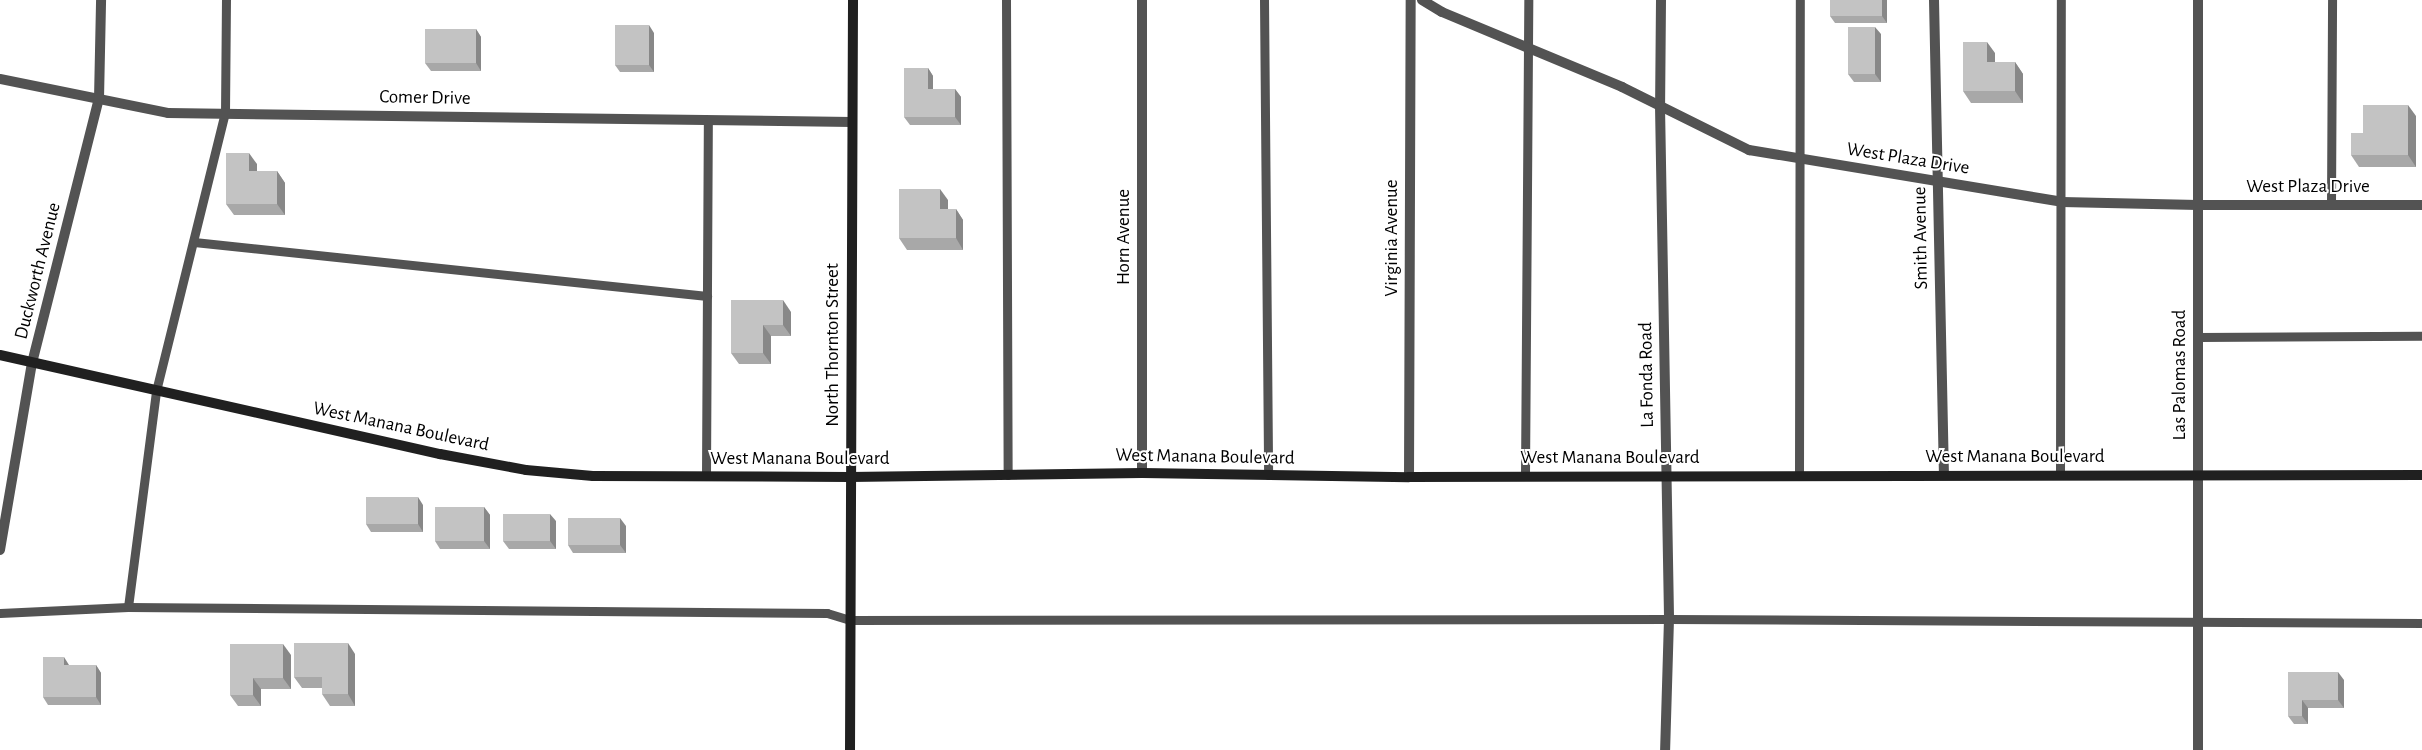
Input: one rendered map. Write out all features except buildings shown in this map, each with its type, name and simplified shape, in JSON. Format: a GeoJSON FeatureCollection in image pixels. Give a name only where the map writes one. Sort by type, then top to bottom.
{"type":"FeatureCollection","features":[{"type":"Feature","properties":{"kind":"street","name":"Duckworth Avenue"},"geometry":{"type":"LineString","coordinates":[[0,550],[32,363],[99,99],[101,0]]}},
{"type":"Feature","properties":{"kind":"street","name":"North Thornton Street"},"geometry":{"type":"LineString","coordinates":[[850,750],[853,0]]}},
{"type":"Feature","properties":{"kind":"street","name":"Horn Avenue"},"geometry":{"type":"LineString","coordinates":[[1142,0],[1142,473]]}},
{"type":"Feature","properties":{"kind":"street","name":"Virginia Avenue"},"geometry":{"type":"LineString","coordinates":[[1409,477],[1411,0]]}},
{"type":"Feature","properties":{"kind":"street","name":"West Plaza Drive"},"geometry":{"type":"LineString","coordinates":[[1422,0],[1442,12],[1622,87],[1749,150],[2062,202],[2198,205],[2422,205]]}},
{"type":"Feature","properties":{"kind":"street","name":"La Fonda Road"},"geometry":{"type":"LineString","coordinates":[[1661,0],[1660,106],[1668,619],[1665,750]]}},
{"type":"Feature","properties":{"kind":"street","name":"Smith Avenue"},"geometry":{"type":"LineString","coordinates":[[1934,0],[1944,474]]}},
{"type":"Feature","properties":{"kind":"street","name":"Las Palomas Road"},"geometry":{"type":"LineString","coordinates":[[2198,0],[2198,750]]}},
{"type":"Feature","properties":{"kind":"street","name":"Comer Drive"},"geometry":{"type":"LineString","coordinates":[[0,79],[168,113],[852,122]]}},
{"type":"Feature","properties":{"kind":"street","name":"West Manana Boulevard"},"geometry":{"type":"LineString","coordinates":[[0,355],[440,454],[526,470],[593,476],[850,477],[1142,473],[1409,477],[1944,474],[2422,475]]}},
{"type":"Feature","properties":{"kind":"lane"},"geometry":{"type":"LineString","coordinates":[[128,607],[156,391],[225,113],[226,0]]}},
{"type":"Feature","properties":{"kind":"lane"},"geometry":{"type":"LineString","coordinates":[[1006,0],[1008,474]]}},
{"type":"Feature","properties":{"kind":"lane"},"geometry":{"type":"LineString","coordinates":[[1264,0],[1268,475]]}},
{"type":"Feature","properties":{"kind":"lane"},"geometry":{"type":"LineString","coordinates":[[1526,476],[1528,0]]}},
{"type":"Feature","properties":{"kind":"lane"},"geometry":{"type":"LineString","coordinates":[[1799,475],[1800,0]]}},
{"type":"Feature","properties":{"kind":"lane"},"geometry":{"type":"LineString","coordinates":[[2060,474],[2061,0]]}},
{"type":"Feature","properties":{"kind":"lane"},"geometry":{"type":"LineString","coordinates":[[2331,205],[2332,0]]}},
{"type":"Feature","properties":{"kind":"lane"},"geometry":{"type":"LineString","coordinates":[[706,476],[708,120]]}},
{"type":"Feature","properties":{"kind":"lane"},"geometry":{"type":"LineString","coordinates":[[194,242],[707,296]]}},
{"type":"Feature","properties":{"kind":"lane"},"geometry":{"type":"LineString","coordinates":[[2198,337],[2422,336]]}},
{"type":"Feature","properties":{"kind":"lane"},"geometry":{"type":"LineString","coordinates":[[0,613],[128,607],[826,613],[850,620],[1668,619],[2422,623]]}}]}
